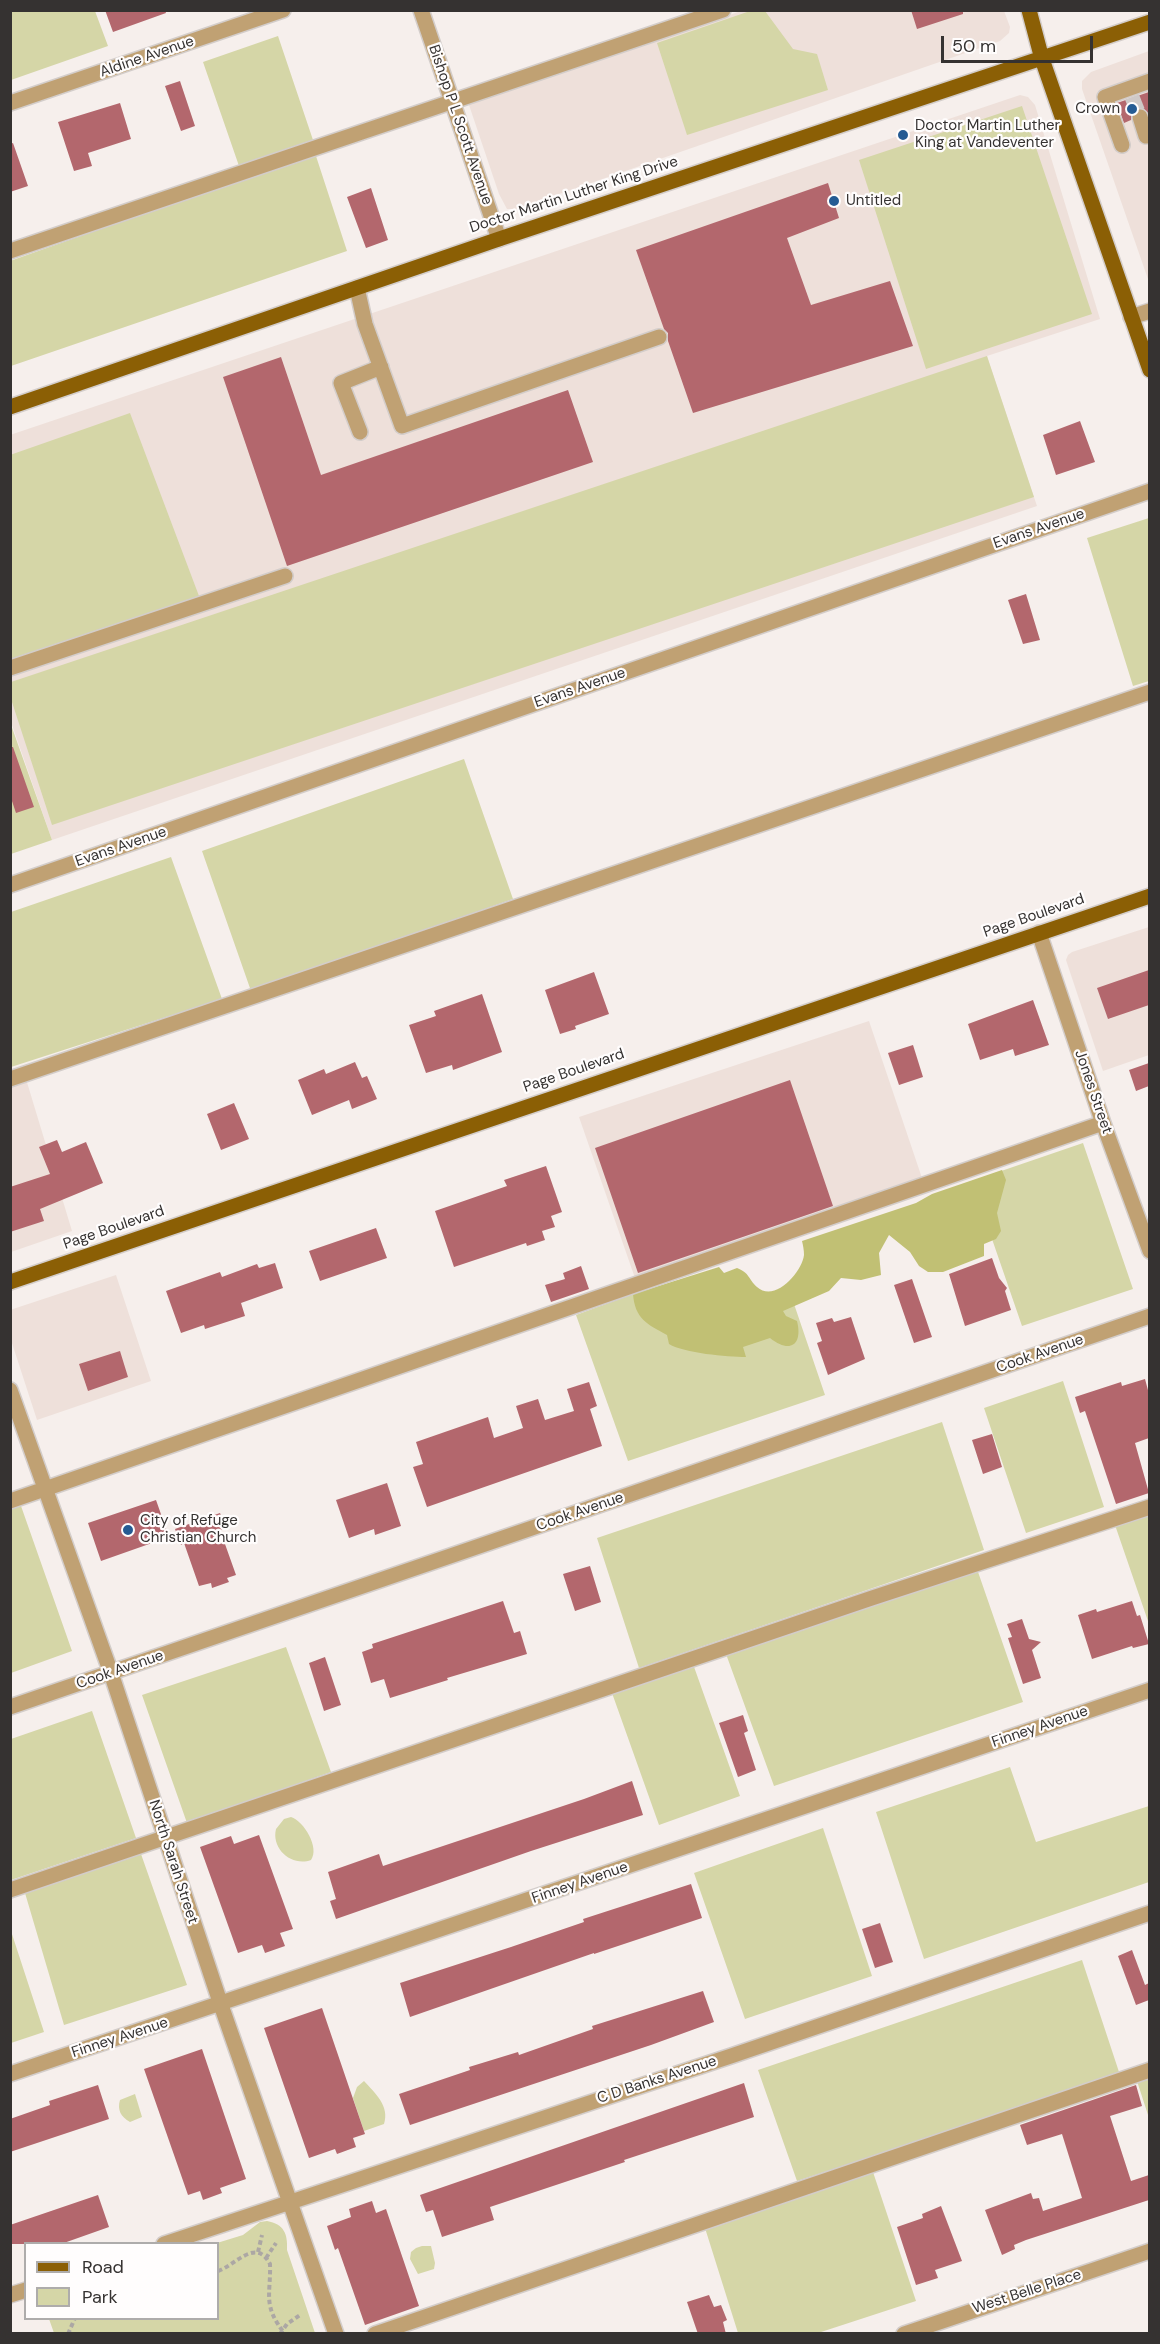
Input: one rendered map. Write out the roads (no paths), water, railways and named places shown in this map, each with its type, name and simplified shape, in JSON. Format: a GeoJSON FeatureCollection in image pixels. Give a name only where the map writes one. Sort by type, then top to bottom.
{"type":"FeatureCollection","features":[{"type":"Feature","properties":{"kind":"main road"},"geometry":{"type":"LineString","coordinates":[[1029,10],[1042,58],[1149,370]]}},
{"type":"Feature","properties":{"kind":"main road","name":"Doctor Martin Luther King Drive"},"geometry":{"type":"LineString","coordinates":[[10,407],[499,239],[1149,22]]}},
{"type":"Feature","properties":{"kind":"main road","name":"Page Boulevard"},"geometry":{"type":"LineString","coordinates":[[10,1282],[1149,896]]}},
{"type":"Feature","properties":{"kind":"street","name":"Aldine Avenue"},"geometry":{"type":"LineString","coordinates":[[10,103],[283,10]]}},
{"type":"Feature","properties":{"kind":"street","name":"Bishop P L Scott Avenue"},"geometry":{"type":"LineString","coordinates":[[421,10],[499,239]]}},
{"type":"Feature","properties":{"kind":"street"},"geometry":{"type":"LineString","coordinates":[[10,251],[723,10]]}},
{"type":"Feature","properties":{"kind":"street"},"geometry":{"type":"LineString","coordinates":[[1122,145],[1105,97],[1131,92],[1149,81]]}},
{"type":"Feature","properties":{"kind":"street"},"geometry":{"type":"LineString","coordinates":[[1140,117],[1146,136]]}},
{"type":"Feature","properties":{"kind":"street"},"geometry":{"type":"LineString","coordinates":[[357,288],[364,321],[402,426],[659,337]]}},
{"type":"Feature","properties":{"kind":"street"},"geometry":{"type":"LineString","coordinates":[[1131,317],[1149,311]]}},
{"type":"Feature","properties":{"kind":"street"},"geometry":{"type":"LineString","coordinates":[[360,432],[341,383],[381,367]]}},
{"type":"Feature","properties":{"kind":"street","name":"Evans Avenue"},"geometry":{"type":"LineString","coordinates":[[10,885],[1149,491]]}},
{"type":"Feature","properties":{"kind":"street"},"geometry":{"type":"LineString","coordinates":[[10,668],[285,576]]}},
{"type":"Feature","properties":{"kind":"street"},"geometry":{"type":"LineString","coordinates":[[10,1079],[1149,692]]}},
{"type":"Feature","properties":{"kind":"street","name":"Jones Street"},"geometry":{"type":"LineString","coordinates":[[1039,933],[1149,1251]]}},
{"type":"Feature","properties":{"kind":"street"},"geometry":{"type":"LineString","coordinates":[[10,1501],[1103,1123]]}},
{"type":"Feature","properties":{"kind":"street","name":"Cook Avenue"},"geometry":{"type":"LineString","coordinates":[[10,1707],[1149,1316]]}},
{"type":"Feature","properties":{"kind":"street","name":"North Sarah Street"},"geometry":{"type":"LineString","coordinates":[[10,1390],[111,1673],[221,2005],[336,2334]]}},
{"type":"Feature","properties":{"kind":"street"},"geometry":{"type":"LineString","coordinates":[[10,1890],[872,1598],[1149,1508]]}},
{"type":"Feature","properties":{"kind":"street","name":"Finney Avenue"},"geometry":{"type":"LineString","coordinates":[[10,2074],[221,2005],[1149,1689]]}},
{"type":"Feature","properties":{"kind":"street","name":"C D Banks Avenue"},"geometry":{"type":"LineString","coordinates":[[170,2242],[731,2056],[1149,1913]]}},
{"type":"Feature","properties":{"kind":"street"},"geometry":{"type":"LineString","coordinates":[[375,2334],[1149,2070]]}},
{"type":"Feature","properties":{"kind":"street","name":"West Belle Place"},"geometry":{"type":"LineString","coordinates":[[904,2334],[1149,2251]]}},
{"type":"Feature","properties":{"kind":"tunnel"},"geometry":{"type":"LineString","coordinates":[[1132,97],[1140,117]]}},
{"type":"Feature","properties":{"kind":"place","name":"Crown"},"geometry":{"type":"Point","coordinates":[1132,109]}},
{"type":"Feature","properties":{"kind":"place","name":"Doctor Martin Luther King at Vandeventer"},"geometry":{"type":"Point","coordinates":[903,135]}},
{"type":"Feature","properties":{"kind":"place","name":"Untitled"},"geometry":{"type":"Point","coordinates":[834,201]}},
{"type":"Feature","properties":{"kind":"place","name":"City of Refuge Christian Church"},"geometry":{"type":"Point","coordinates":[128,1530]}}]}
